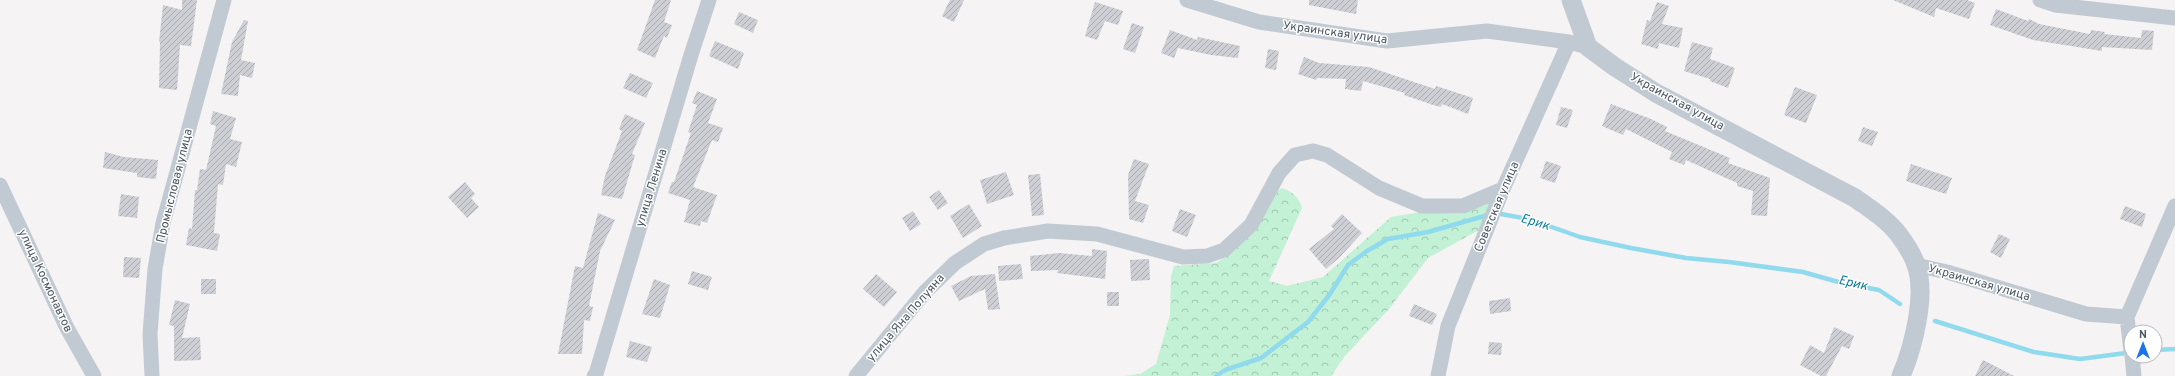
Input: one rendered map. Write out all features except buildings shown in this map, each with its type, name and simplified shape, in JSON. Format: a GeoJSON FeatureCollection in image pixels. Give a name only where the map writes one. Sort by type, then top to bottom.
{"type":"FeatureCollection","features":[{"type":"Feature","properties":{"kind":"street","name":"Промысловая улица"},"geometry":{"type":"LineString","coordinates":[[152,376],[150,334],[156,269],[163,223],[224,0]]}},
{"type":"Feature","properties":{"kind":"street","name":"улица Ленина"},"geometry":{"type":"LineString","coordinates":[[594,376],[596,374],[691,55],[710,0]]}},
{"type":"Feature","properties":{"kind":"street","name":"Украинская улица"},"geometry":{"type":"LineString","coordinates":[[1187,0],[1258,22],[1387,41],[1487,31],[1569,42],[1588,47],[1615,67],[1656,93],[1855,198],[1883,219],[1899,235],[1916,265],[1947,272],[2086,314],[2127,317]]}},
{"type":"Feature","properties":{"kind":"street"},"geometry":{"type":"LineString","coordinates":[[1571,0],[1588,47]]}},
{"type":"Feature","properties":{"kind":"street"},"geometry":{"type":"LineString","coordinates":[[2040,0],[2055,5],[2175,18]]}},
{"type":"Feature","properties":{"kind":"street","name":"Советская улица"},"geometry":{"type":"LineString","coordinates":[[1438,376],[1448,326],[1503,189],[1569,42]]}},
{"type":"Feature","properties":{"kind":"street","name":"улица Яна Полуяна"},"geometry":{"type":"LineString","coordinates":[[856,376],[924,293],[955,263],[984,244],[1004,238],[1048,231],[1097,234],[1183,257],[1207,256],[1224,250],[1251,225],[1279,173],[1294,155],[1313,151],[1327,155],[1379,188],[1422,206],[1463,206],[1503,189]]}},
{"type":"Feature","properties":{"kind":"street","name":"улица Космонавтов"},"geometry":{"type":"LineString","coordinates":[[0,185],[67,328],[94,376]]}},
{"type":"Feature","properties":{"kind":"street"},"geometry":{"type":"LineString","coordinates":[[2128,324],[2127,317],[2175,206]]}},
{"type":"Feature","properties":{"kind":"street"},"geometry":{"type":"LineString","coordinates":[[1901,376],[1916,328],[1920,287],[1916,265]]}},
{"type":"Feature","properties":{"kind":"street"},"geometry":{"type":"LineString","coordinates":[[2133,364],[2134,376]]}},
{"type":"Feature","properties":{"kind":"green space"},"geometry":{"type":"Polygon","coordinates":[[[1282,188],[1295,195],[1302,208],[1269,281],[1287,286],[1323,277],[1391,217],[1421,212],[1462,214],[1495,200],[1479,230],[1428,258],[1389,309],[1345,356],[1331,376],[1124,376],[1140,374],[1156,364],[1170,315],[1171,276],[1174,266],[1216,263],[1225,257],[1273,193],[1282,188]]]}},
{"type":"Feature","properties":{"kind":"waterway","name":"Ерик"},"geometry":{"type":"LineString","coordinates":[[1495,213],[1529,219],[1580,237],[1631,248],[1686,258],[1803,272],[1842,283],[1879,290],[1900,304]]}},
{"type":"Feature","properties":{"kind":"waterway","name":"Ерик"},"geometry":{"type":"LineString","coordinates":[[1216,376],[1225,370],[1261,358],[1308,322],[1330,294],[1348,265],[1367,251],[1388,239],[1428,232],[1488,215]]}},
{"type":"Feature","properties":{"kind":"waterway","name":"Ерик"},"geometry":{"type":"LineString","coordinates":[[1935,321],[2034,352],[2080,359],[2123,353]]}},
{"type":"Feature","properties":{"kind":"waterway","name":"Ерик"},"geometry":{"type":"LineString","coordinates":[[2163,350],[2175,349]]}}]}
